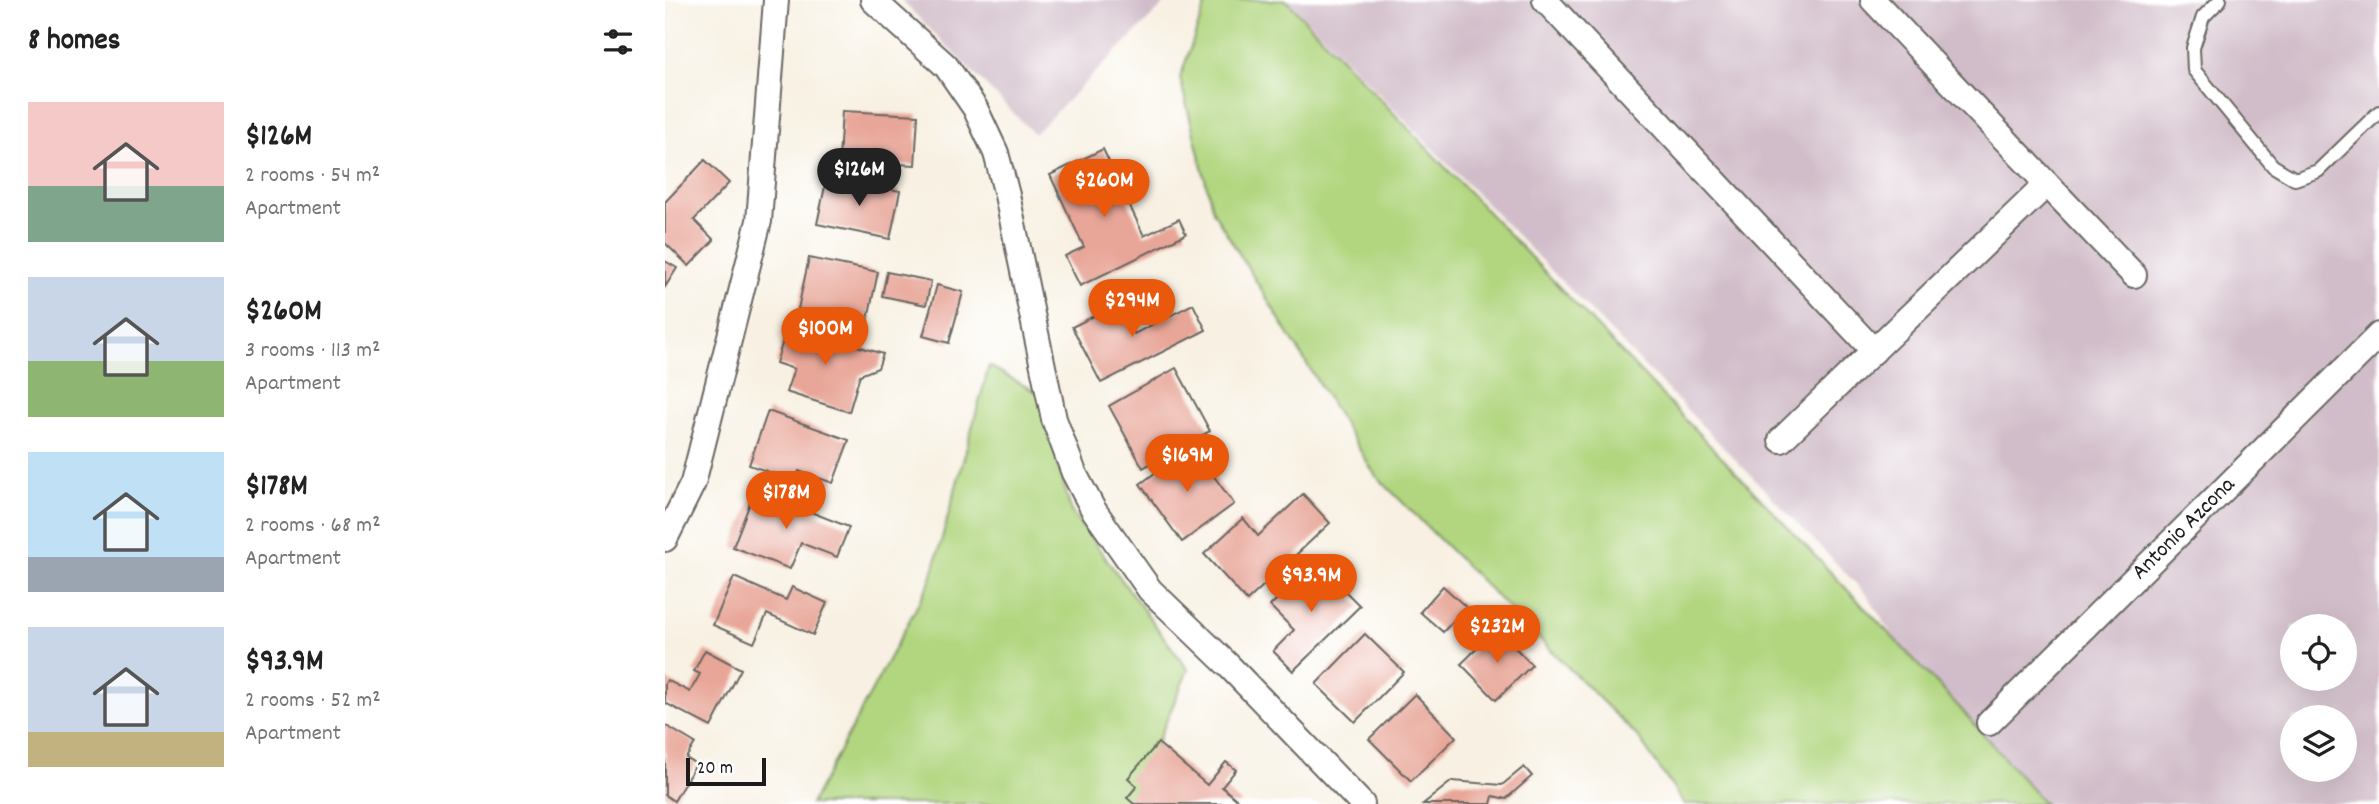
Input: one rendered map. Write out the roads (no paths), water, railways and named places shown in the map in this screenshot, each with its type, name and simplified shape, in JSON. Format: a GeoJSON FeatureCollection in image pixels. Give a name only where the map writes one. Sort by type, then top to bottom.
{"type":"FeatureCollection","features":[{"type":"Feature","properties":{"kind":"street"},"geometry":{"type":"LineString","coordinates":[[665,539],[692,483],[759,221],[776,0]]}},
{"type":"Feature","properties":{"kind":"street"},"geometry":{"type":"LineString","coordinates":[[873,0],[946,66],[975,108],[996,153],[1054,419],[1075,473],[1093,509],[1150,590],[1228,665],[1362,804]]}},
{"type":"Feature","properties":{"kind":"street"},"geometry":{"type":"LineString","coordinates":[[1545,0],[1874,351]]}},
{"type":"Feature","properties":{"kind":"street"},"geometry":{"type":"LineString","coordinates":[[1873,0],[2134,275]]}},
{"type":"Feature","properties":{"kind":"street"},"geometry":{"type":"LineString","coordinates":[[1781,440],[2047,184]]}},
{"type":"Feature","properties":{"kind":"street","name":"Antonio Azcona"},"geometry":{"type":"LineString","coordinates":[[1989,723],[2379,335]]}},
{"type":"Feature","properties":{"kind":"lane"},"geometry":{"type":"LineString","coordinates":[[2220,0],[2203,17],[2193,48],[2194,69],[2273,166],[2295,179],[2318,171],[2379,113]]}}]}
